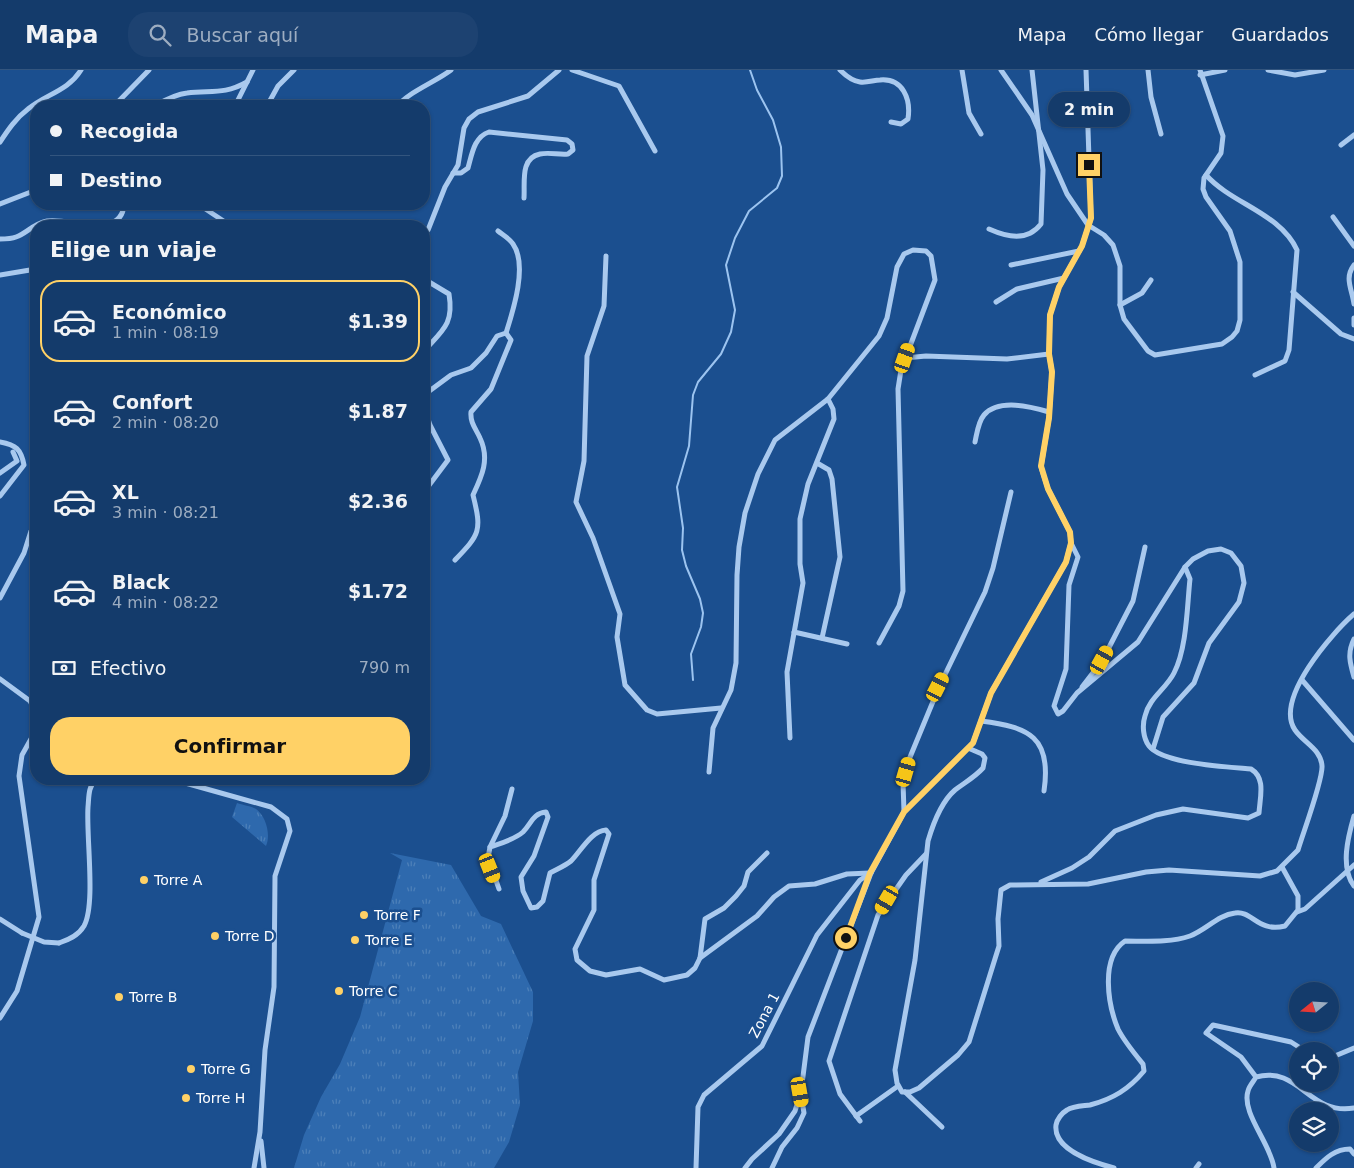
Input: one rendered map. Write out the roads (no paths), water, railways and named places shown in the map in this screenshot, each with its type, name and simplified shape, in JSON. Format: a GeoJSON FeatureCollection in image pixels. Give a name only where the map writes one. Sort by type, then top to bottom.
{"type":"FeatureCollection","features":[{"type":"Feature","properties":{"kind":"street"},"geometry":{"type":"LineString","coordinates":[[42,100],[69,84],[81,70]]}},
{"type":"Feature","properties":{"kind":"street"},"geometry":{"type":"LineString","coordinates":[[120,100],[149,70]]}},
{"type":"Feature","properties":{"kind":"street"},"geometry":{"type":"LineString","coordinates":[[238,100],[253,70]]}},
{"type":"Feature","properties":{"kind":"street"},"geometry":{"type":"LineString","coordinates":[[270,100],[278,86],[294,70]]}},
{"type":"Feature","properties":{"kind":"street"},"geometry":{"type":"LineString","coordinates":[[402,100],[408,95],[433,84],[451,70]]}},
{"type":"Feature","properties":{"kind":"street"},"geometry":{"type":"LineString","coordinates":[[430,225],[445,187],[458,165],[464,128],[469,119],[478,112],[528,96],[559,70]]}},
{"type":"Feature","properties":{"kind":"street"},"geometry":{"type":"LineString","coordinates":[[572,70],[619,86],[655,151]]}},
{"type":"Feature","properties":{"kind":"street"},"geometry":{"type":"LineString","coordinates":[[840,70],[860,82],[882,80],[900,85],[907,98],[908,119],[901,124],[891,122]]}},
{"type":"Feature","properties":{"kind":"street"},"geometry":{"type":"LineString","coordinates":[[962,70],[969,113],[981,134]]}},
{"type":"Feature","properties":{"kind":"street"},"geometry":{"type":"LineString","coordinates":[[1001,70],[1039,129],[1067,194],[1088,225],[1104,235],[1113,245],[1118,255],[1120,266],[1120,305],[1124,319],[1148,351],[1155,355],[1222,344],[1232,338],[1237,331],[1240,320],[1240,262],[1230,231],[1206,197],[1203,189],[1206,175],[1221,153],[1223,136],[1200,72],[1225,70]]}},
{"type":"Feature","properties":{"kind":"street"},"geometry":{"type":"LineString","coordinates":[[989,229],[1007,237],[1020,237],[1036,231],[1041,224],[1043,170],[1032,70]]}},
{"type":"Feature","properties":{"kind":"street"},"geometry":{"type":"LineString","coordinates":[[1086,70],[1091,218],[1079,250],[1064,278],[1050,315],[1049,354],[1052,372],[1049,412],[1041,466],[1048,489],[1070,532],[1071,543],[1078,558],[1070,585],[1066,669],[1054,706],[1058,714],[1063,711],[1102,660],[1133,601],[1145,547]]}},
{"type":"Feature","properties":{"kind":"street"},"geometry":{"type":"LineString","coordinates":[[1086,77],[1090,70]]}},
{"type":"Feature","properties":{"kind":"street"},"geometry":{"type":"LineString","coordinates":[[1148,70],[1151,97],[1161,134]]}},
{"type":"Feature","properties":{"kind":"street"},"geometry":{"type":"LineString","coordinates":[[1268,70],[1295,76],[1324,70]]}},
{"type":"Feature","properties":{"kind":"street"},"geometry":{"type":"LineString","coordinates":[[169,100],[186,93],[215,93],[233,90],[247,82]]}},
{"type":"Feature","properties":{"kind":"street"},"geometry":{"type":"LineString","coordinates":[[0,142],[11,125],[30,107]]}},
{"type":"Feature","properties":{"kind":"street"},"geometry":{"type":"LineString","coordinates":[[453,173],[461,173],[468,168],[477,140],[482,134],[489,132],[567,140],[572,144],[573,150],[568,154],[541,153],[530,158],[526,163],[524,198]]}},
{"type":"Feature","properties":{"kind":"street"},"geometry":{"type":"LineString","coordinates":[[1341,145],[1354,135]]}},
{"type":"Feature","properties":{"kind":"street"},"geometry":{"type":"LineString","coordinates":[[1206,175],[1216,186],[1262,213],[1293,240],[1298,250],[1289,350],[1285,361],[1255,375]]}},
{"type":"Feature","properties":{"kind":"street"},"geometry":{"type":"LineString","coordinates":[[0,204],[30,192]]}},
{"type":"Feature","properties":{"kind":"street"},"geometry":{"type":"LineString","coordinates":[[207,210],[222,220]]}},
{"type":"Feature","properties":{"kind":"street"},"geometry":{"type":"LineString","coordinates":[[1334,216],[1354,246]]}},
{"type":"Feature","properties":{"kind":"street"},"geometry":{"type":"LineString","coordinates":[[0,239],[17,237],[30,228]]}},
{"type":"Feature","properties":{"kind":"street"},"geometry":{"type":"LineString","coordinates":[[498,231],[513,243],[516,249],[519,277],[517,300],[506,333]]}},
{"type":"Feature","properties":{"kind":"street"},"geometry":{"type":"LineString","coordinates":[[709,772],[713,728],[731,690],[736,663],[736,574],[739,547],[745,513],[758,474],[775,440],[828,399],[879,336],[887,318],[897,267],[904,254],[913,250],[926,251],[931,256],[935,280],[905,358],[898,389],[903,591],[899,606],[879,643]]}},
{"type":"Feature","properties":{"kind":"street"},"geometry":{"type":"LineString","coordinates":[[1011,265],[1079,250]]}},
{"type":"Feature","properties":{"kind":"street"},"geometry":{"type":"LineString","coordinates":[[606,256],[604,306],[587,356],[584,461],[576,502],[593,538],[620,614],[617,637],[626,685],[647,710],[657,714],[721,708]]}},
{"type":"Feature","properties":{"kind":"street"},"geometry":{"type":"LineString","coordinates":[[1354,265],[1349,272],[1348,280],[1354,304]]}},
{"type":"Feature","properties":{"kind":"street"},"geometry":{"type":"LineString","coordinates":[[0,275],[30,270]]}},
{"type":"Feature","properties":{"kind":"street"},"geometry":{"type":"LineString","coordinates":[[996,302],[1017,289],[1064,278]]}},
{"type":"Feature","properties":{"kind":"street"},"geometry":{"type":"LineString","coordinates":[[1120,305],[1142,293],[1151,280]]}},
{"type":"Feature","properties":{"kind":"street"},"geometry":{"type":"LineString","coordinates":[[430,283],[449,294],[452,310],[444,329],[430,344]]}},
{"type":"Feature","properties":{"kind":"street"},"geometry":{"type":"LineString","coordinates":[[1293,292],[1341,334],[1354,339]]}},
{"type":"Feature","properties":{"kind":"street"},"geometry":{"type":"LineString","coordinates":[[1354,318],[1354,325]]}},
{"type":"Feature","properties":{"kind":"street"},"geometry":{"type":"LineString","coordinates":[[430,391],[451,375],[471,368],[486,353],[497,336],[506,333]]}},
{"type":"Feature","properties":{"kind":"street"},"geometry":{"type":"LineString","coordinates":[[455,560],[474,540],[480,522],[473,495],[481,477],[486,456],[481,438],[470,420],[470,412],[491,388],[511,340],[506,333]]}},
{"type":"Feature","properties":{"kind":"street"},"geometry":{"type":"LineString","coordinates":[[905,358],[926,356],[1007,360],[1049,354]]}},
{"type":"Feature","properties":{"kind":"street"},"geometry":{"type":"LineString","coordinates":[[790,738],[787,672],[803,583],[800,564],[800,519],[808,484],[834,419],[833,409],[828,399]]}},
{"type":"Feature","properties":{"kind":"street"},"geometry":{"type":"LineString","coordinates":[[974,442],[981,420],[986,413],[1011,404],[1024,405],[1049,412]]}},
{"type":"Feature","properties":{"kind":"street"},"geometry":{"type":"LineString","coordinates":[[430,425],[448,460],[430,484]]}},
{"type":"Feature","properties":{"kind":"street"},"geometry":{"type":"LineString","coordinates":[[0,442],[16,448],[22,453],[24,465],[0,496]]}},
{"type":"Feature","properties":{"kind":"street"},"geometry":{"type":"LineString","coordinates":[[0,474],[17,461],[13,452]]}},
{"type":"Feature","properties":{"kind":"street"},"geometry":{"type":"LineString","coordinates":[[817,463],[830,470],[832,478],[840,557],[822,638]]}},
{"type":"Feature","properties":{"kind":"street"},"geometry":{"type":"LineString","coordinates":[[904,812],[903,782],[908,762],[938,687],[985,592],[993,568],[1011,492]]}},
{"type":"Feature","properties":{"kind":"street"},"geometry":{"type":"LineString","coordinates":[[0,598],[24,553],[30,534]]}},
{"type":"Feature","properties":{"kind":"street"},"geometry":{"type":"LineString","coordinates":[[745,1168],[779,1134],[795,1112],[800,1092],[808,1037],[870,873],[904,812],[973,743],[991,693],[1066,562],[1071,543]]}},
{"type":"Feature","properties":{"kind":"street"},"geometry":{"type":"LineString","coordinates":[[1077,693],[1138,642],[1185,567],[1193,559],[1208,551],[1221,549],[1231,553],[1241,566],[1244,583],[1239,602],[1209,643],[1194,683],[1162,716],[1153,749]]}},
{"type":"Feature","properties":{"kind":"street"},"geometry":{"type":"LineString","coordinates":[[1038,884],[1090,857],[1115,832],[1156,815],[1183,808],[1248,818],[1259,813],[1261,779],[1258,773],[1251,769],[1202,765],[1173,758],[1153,749],[1146,741],[1143,728],[1144,716],[1151,701],[1174,672],[1179,658],[1190,579],[1185,567]]}},
{"type":"Feature","properties":{"kind":"street"},"geometry":{"type":"LineString","coordinates":[[905,1092],[918,1088],[958,1055],[969,1042],[999,946],[998,919],[1001,890],[1010,885],[1088,884],[1146,872],[1169,870],[1260,876],[1282,867],[1298,850],[1322,768],[1317,751],[1295,730],[1291,719],[1292,703],[1302,680],[1327,642],[1354,614]]}},
{"type":"Feature","properties":{"kind":"street"},"geometry":{"type":"LineString","coordinates":[[794,632],[847,644]]}},
{"type":"Feature","properties":{"kind":"street"},"geometry":{"type":"LineString","coordinates":[[1354,639],[1350,648],[1349,661],[1354,677]]}},
{"type":"Feature","properties":{"kind":"street"},"geometry":{"type":"LineString","coordinates":[[0,679],[30,701]]}},
{"type":"Feature","properties":{"kind":"street"},"geometry":{"type":"LineString","coordinates":[[1302,680],[1354,740]]}},
{"type":"Feature","properties":{"kind":"street"},"geometry":{"type":"LineString","coordinates":[[981,721],[1007,724],[1024,731],[1038,742],[1045,754],[1046,775],[1044,791]]}},
{"type":"Feature","properties":{"kind":"street"},"geometry":{"type":"LineString","coordinates":[[0,1018],[16,991],[36,931],[38,908],[19,776],[22,755],[30,741]]}},
{"type":"Feature","properties":{"kind":"street"},"geometry":{"type":"LineString","coordinates":[[942,1127],[905,1092],[902,1092],[898,1086],[895,1070],[916,960],[927,854],[932,827],[943,805],[954,791],[983,768],[985,758],[982,754],[968,748]]}},
{"type":"Feature","properties":{"kind":"street"},"geometry":{"type":"LineString","coordinates":[[0,919],[22,933],[44,942],[58,943],[67,941],[80,932],[86,920],[90,895],[86,827],[89,791],[92,785]]}},
{"type":"Feature","properties":{"kind":"street"},"geometry":{"type":"LineString","coordinates":[[192,785],[271,807],[283,815],[290,824],[290,838],[275,876],[274,987],[264,1058],[260,1132],[254,1168]]}},
{"type":"Feature","properties":{"kind":"street"},"geometry":{"type":"LineString","coordinates":[[499,890],[488,858],[490,847],[505,816],[512,789]]}},
{"type":"Feature","properties":{"kind":"street"},"geometry":{"type":"LineString","coordinates":[[490,847],[523,832],[534,817],[546,812],[548,817],[534,856],[520,877],[523,891],[531,908],[537,907],[544,900],[550,873],[569,862],[594,835],[601,830],[606,830],[609,834],[608,842],[594,880],[594,910],[576,949],[577,960],[590,971],[606,975],[640,969],[664,980],[687,976],[695,968],[700,958],[705,919],[724,908],[736,896],[744,886],[748,872],[767,853]]}},
{"type":"Feature","properties":{"kind":"street"},"geometry":{"type":"LineString","coordinates":[[1354,816],[1348,838],[1347,873],[1354,886]]}},
{"type":"Feature","properties":{"kind":"street"},"geometry":{"type":"LineString","coordinates":[[860,1121],[840,1094],[829,1061],[878,915],[906,875],[927,854]]}},
{"type":"Feature","properties":{"kind":"street"},"geometry":{"type":"LineString","coordinates":[[1114,1168],[1098,1164],[1067,1147],[1059,1138],[1056,1123],[1058,1117],[1067,1110],[1108,1100],[1135,1082],[1144,1070],[1143,1064],[1118,1029],[1110,1002],[1110,966],[1120,945],[1125,941],[1178,940],[1193,935],[1223,917],[1236,912],[1266,927],[1276,928],[1285,926],[1297,912],[1306,909],[1354,865]]}},
{"type":"Feature","properties":{"kind":"street"},"geometry":{"type":"LineString","coordinates":[[1282,867],[1298,896],[1297,912]]}},
{"type":"Feature","properties":{"kind":"street"},"geometry":{"type":"LineString","coordinates":[[700,958],[757,916],[778,894],[789,886],[815,884],[847,874],[870,873]]}},
{"type":"Feature","properties":{"kind":"street","name":"Zona 1"},"geometry":{"type":"LineString","coordinates":[[696,1168],[698,1107],[704,1095],[762,1046],[817,935],[860,880],[870,873]]}},
{"type":"Feature","properties":{"kind":"street"},"geometry":{"type":"LineString","coordinates":[[1256,1078],[1240,1057],[1206,1033],[1213,1025],[1291,1042]]}},
{"type":"Feature","properties":{"kind":"street"},"geometry":{"type":"LineString","coordinates":[[1339,1054],[1354,1048]]}},
{"type":"Feature","properties":{"kind":"street"},"geometry":{"type":"LineString","coordinates":[[1274,1168],[1271,1152],[1250,1115],[1248,1092],[1256,1078],[1266,1074],[1281,1075],[1327,1107],[1354,1108]]}},
{"type":"Feature","properties":{"kind":"street"},"geometry":{"type":"LineString","coordinates":[[856,1116],[898,1086]]}},
{"type":"Feature","properties":{"kind":"street"},"geometry":{"type":"LineString","coordinates":[[772,1168],[782,1147],[797,1128],[804,1112],[800,1092]]}},
{"type":"Feature","properties":{"kind":"street"},"geometry":{"type":"LineString","coordinates":[[260,1132],[264,1168]]}},
{"type":"Feature","properties":{"kind":"street"},"geometry":{"type":"LineString","coordinates":[[1316,1168],[1333,1153],[1342,1149],[1350,1149],[1354,1154]]}},
{"type":"Feature","properties":{"kind":"waterway"},"geometry":{"type":"LineString","coordinates":[[693,680],[691,654],[701,627],[703,613],[700,599],[686,566],[682,550],[683,528],[677,487],[689,446],[693,395],[698,382],[721,354],[731,332],[735,310],[726,265],[735,238],[749,211],[777,188],[782,176],[781,147],[773,120],[757,90],[750,70]]}},
{"type":"Feature","properties":{"kind":"place","name":"Torre A"},"geometry":{"type":"Point","coordinates":[144,880]}},
{"type":"Feature","properties":{"kind":"place","name":"Torre F"},"geometry":{"type":"Point","coordinates":[364,915]}},
{"type":"Feature","properties":{"kind":"place","name":"Torre D"},"geometry":{"type":"Point","coordinates":[215,936]}},
{"type":"Feature","properties":{"kind":"place","name":"Torre E"},"geometry":{"type":"Point","coordinates":[355,940]}},
{"type":"Feature","properties":{"kind":"place","name":"Torre C"},"geometry":{"type":"Point","coordinates":[339,991]}},
{"type":"Feature","properties":{"kind":"place","name":"Torre B"},"geometry":{"type":"Point","coordinates":[119,997]}},
{"type":"Feature","properties":{"kind":"place","name":"Torre G"},"geometry":{"type":"Point","coordinates":[191,1069]}},
{"type":"Feature","properties":{"kind":"place","name":"Torre H"},"geometry":{"type":"Point","coordinates":[186,1098]}}]}
